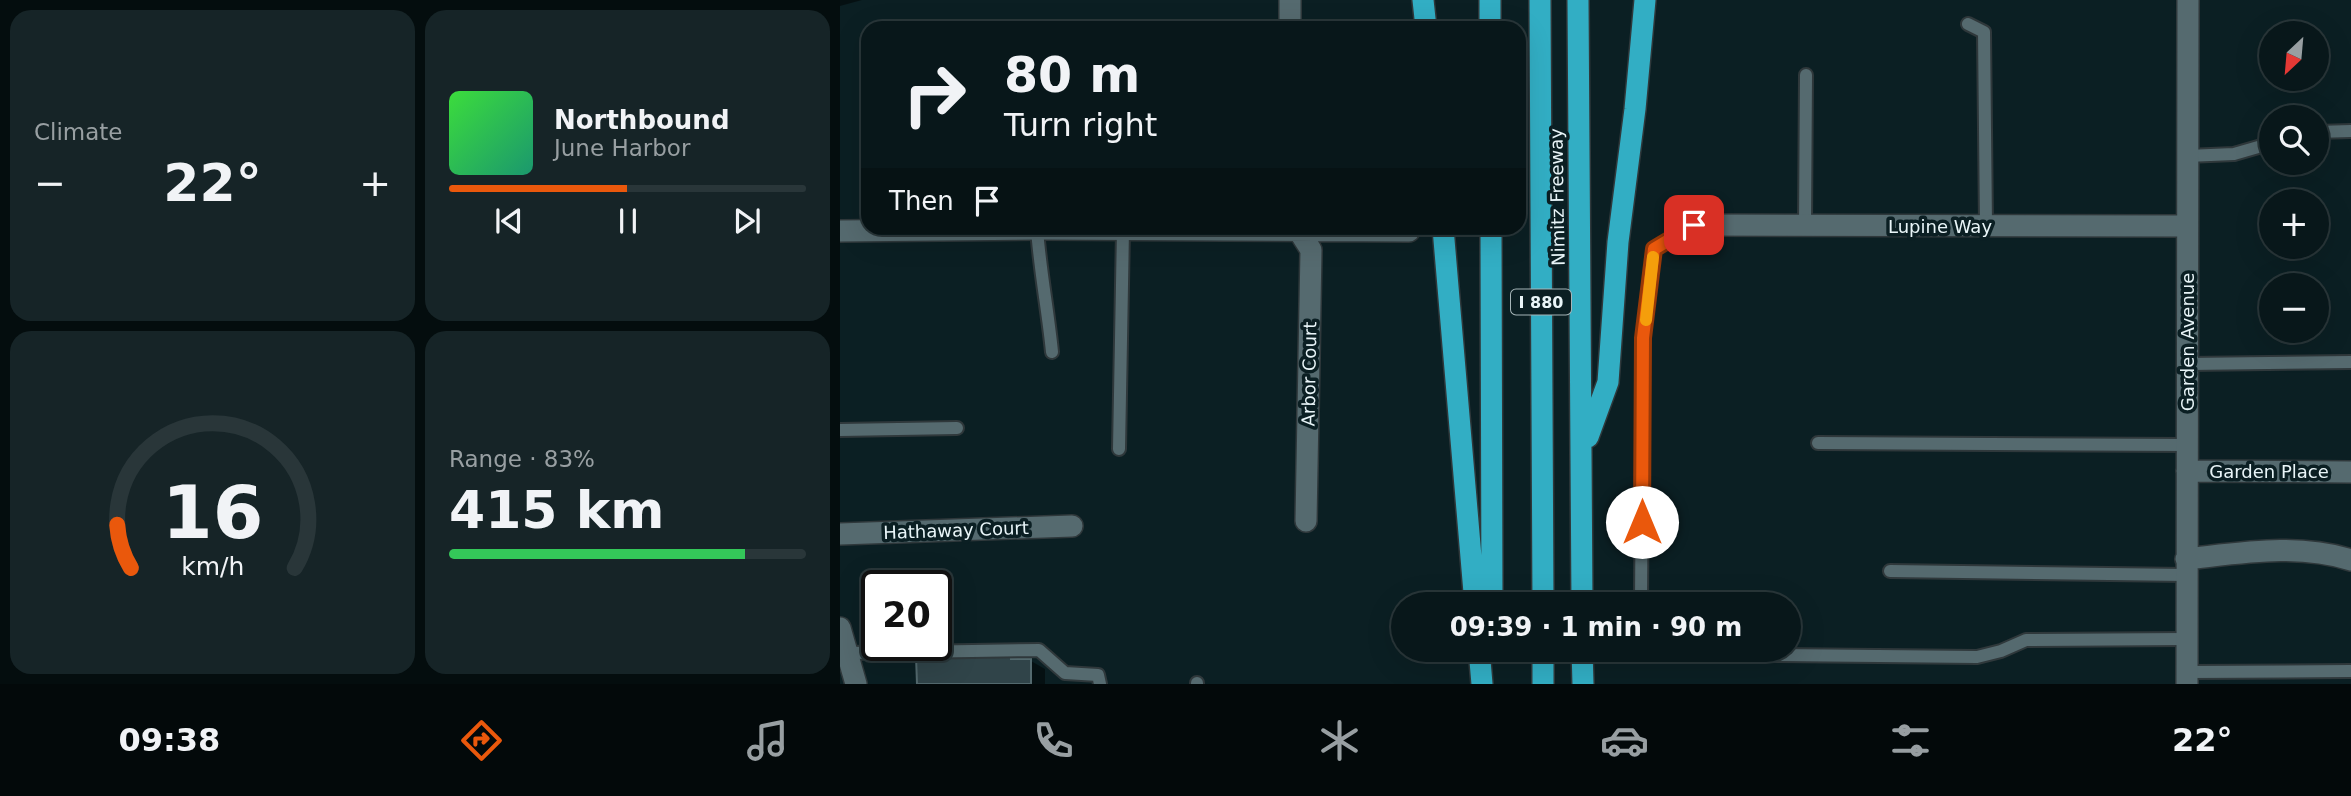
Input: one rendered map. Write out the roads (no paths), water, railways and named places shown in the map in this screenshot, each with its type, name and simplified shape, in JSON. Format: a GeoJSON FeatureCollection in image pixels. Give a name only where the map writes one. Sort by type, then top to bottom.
{"type":"FeatureCollection","features":[{"type":"Feature","properties":{"kind":"highway"},"geometry":{"type":"LineString","coordinates":[[1423,0],[1425,21]]}},
{"type":"Feature","properties":{"kind":"highway"},"geometry":{"type":"LineString","coordinates":[[1490,0],[1490,21]]}},
{"type":"Feature","properties":{"kind":"highway","name":"I 880"},"geometry":{"type":"LineString","coordinates":[[1540,0],[1543,592]]}},
{"type":"Feature","properties":{"kind":"highway","name":"Nimitz Freeway"},"geometry":{"type":"LineString","coordinates":[[1578,0],[1582,592]]}},
{"type":"Feature","properties":{"kind":"highway"},"geometry":{"type":"LineString","coordinates":[[1582,452],[1608,382],[1618,242],[1635,109],[1645,0]]}},
{"type":"Feature","properties":{"kind":"highway"},"geometry":{"type":"LineString","coordinates":[[1444,235],[1474,592]]}},
{"type":"Feature","properties":{"kind":"highway","name":"I 880"},"geometry":{"type":"LineString","coordinates":[[1491,235],[1492,592]]}},
{"type":"Feature","properties":{"kind":"highway"},"geometry":{"type":"LineString","coordinates":[[1480,662],[1482,684]]}},
{"type":"Feature","properties":{"kind":"highway"},"geometry":{"type":"LineString","coordinates":[[1493,662],[1493,684]]}},
{"type":"Feature","properties":{"kind":"highway"},"geometry":{"type":"LineString","coordinates":[[1543,662],[1543,684]]}},
{"type":"Feature","properties":{"kind":"highway"},"geometry":{"type":"LineString","coordinates":[[1583,662],[1583,684]]}},
{"type":"Feature","properties":{"kind":"street"},"geometry":{"type":"LineString","coordinates":[[1290,0],[1290,21]]}},
{"type":"Feature","properties":{"kind":"street","name":"Garden Avenue"},"geometry":{"type":"LineString","coordinates":[[2187,678],[2188,0]]}},
{"type":"Feature","properties":{"kind":"street","name":"Lupine Way"},"geometry":{"type":"LineString","coordinates":[[1694,225],[2186,226]]}},
{"type":"Feature","properties":{"kind":"street"},"geometry":{"type":"LineString","coordinates":[[840,232],[861,232]]}},
{"type":"Feature","properties":{"kind":"street","name":"Arbor Court"},"geometry":{"type":"LineString","coordinates":[[1300,235],[1311,250],[1306,521]]}},
{"type":"Feature","properties":{"kind":"street","name":"Garden Place"},"geometry":{"type":"LineString","coordinates":[[2188,471],[2351,471]]}},
{"type":"Feature","properties":{"kind":"street","name":"Hathaway Court"},"geometry":{"type":"LineString","coordinates":[[840,534],[1072,526]]}},
{"type":"Feature","properties":{"kind":"street"},"geometry":{"type":"LineString","coordinates":[[2186,567],[2281,549],[2332,554],[2351,561]]}},
{"type":"Feature","properties":{"kind":"street"},"geometry":{"type":"LineString","coordinates":[[840,628],[856,684]]}},
{"type":"Feature","properties":{"kind":"lane"},"geometry":{"type":"LineString","coordinates":[[1968,24],[1984,32],[1986,226]]}},
{"type":"Feature","properties":{"kind":"lane"},"geometry":{"type":"LineString","coordinates":[[1805,225],[1806,75]]}},
{"type":"Feature","properties":{"kind":"lane"},"geometry":{"type":"LineString","coordinates":[[2329,131],[2351,131]]}},
{"type":"Feature","properties":{"kind":"lane"},"geometry":{"type":"LineString","coordinates":[[2187,156],[2234,154],[2259,147]]}},
{"type":"Feature","properties":{"kind":"lane"},"geometry":{"type":"LineString","coordinates":[[1641,592],[1643,338],[1654,249],[1694,225]]}},
{"type":"Feature","properties":{"kind":"lane"},"geometry":{"type":"LineString","coordinates":[[1037,235],[1041,285],[1048,313],[1052,352]]}},
{"type":"Feature","properties":{"kind":"lane"},"geometry":{"type":"LineString","coordinates":[[1119,449],[1124,235]]}},
{"type":"Feature","properties":{"kind":"lane"},"geometry":{"type":"LineString","coordinates":[[2188,364],[2351,362]]}},
{"type":"Feature","properties":{"kind":"lane"},"geometry":{"type":"LineString","coordinates":[[840,430],[957,428]]}},
{"type":"Feature","properties":{"kind":"lane"},"geometry":{"type":"LineString","coordinates":[[1818,443],[2188,445]]}},
{"type":"Feature","properties":{"kind":"lane"},"geometry":{"type":"LineString","coordinates":[[1890,571],[2186,567]]}},
{"type":"Feature","properties":{"kind":"lane"},"geometry":{"type":"LineString","coordinates":[[1801,655],[1977,657],[2001,651],[2026,640],[2186,639]]}},
{"type":"Feature","properties":{"kind":"lane"},"geometry":{"type":"LineString","coordinates":[[848,653],[1039,650],[1065,673],[1098,675],[1100,684]]}},
{"type":"Feature","properties":{"kind":"lane"},"geometry":{"type":"LineString","coordinates":[[2187,678],[2351,671]]}}]}
